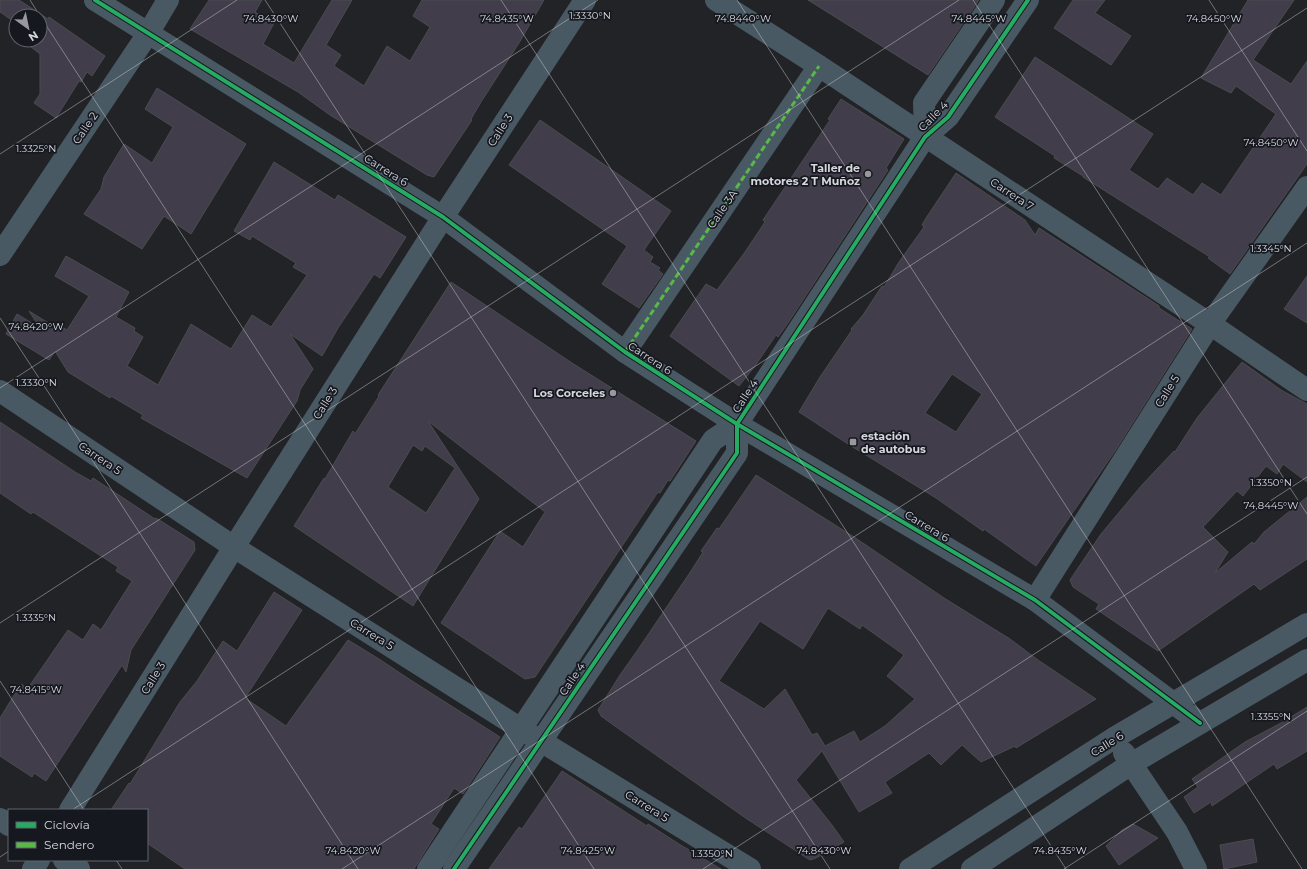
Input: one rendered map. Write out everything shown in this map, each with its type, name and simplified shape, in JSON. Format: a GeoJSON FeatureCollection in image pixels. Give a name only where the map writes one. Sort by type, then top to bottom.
{"type":"FeatureCollection","features":[{"type":"Feature","properties":{"kind":"street","name":"Carrera 6"},"geometry":{"type":"LineString","coordinates":[[95,0],[149,32],[443,217],[625,352],[737,424],[1035,600],[1200,723]]}},
{"type":"Feature","properties":{"kind":"street","name":"Calle 2"},"geometry":{"type":"LineString","coordinates":[[0,255],[149,32],[168,0]]}},
{"type":"Feature","properties":{"kind":"street","name":"Calle 3"},"geometry":{"type":"LineString","coordinates":[[71,809],[234,547],[443,217],[585,0]]}},
{"type":"Feature","properties":{"kind":"street","name":"Carrera 7"},"geometry":{"type":"LineString","coordinates":[[716,0],[819,66],[1210,324],[1307,390]]}},
{"type":"Feature","properties":{"kind":"street"},"geometry":{"type":"LineString","coordinates":[[925,137],[924,103],[994,0]]}},
{"type":"Feature","properties":{"kind":"street","name":"Calle 4"},"geometry":{"type":"LineString","coordinates":[[454,869],[737,453],[737,424],[925,137],[948,116],[1028,0]]}},
{"type":"Feature","properties":{"kind":"street","name":"Calle 3A"},"geometry":{"type":"LineString","coordinates":[[625,352],[819,66]]}},
{"type":"Feature","properties":{"kind":"street","name":"Calle 5"},"geometry":{"type":"LineString","coordinates":[[1035,600],[1210,324],[1307,187]]}},
{"type":"Feature","properties":{"kind":"street","name":"Carrera 5"},"geometry":{"type":"LineString","coordinates":[[0,391],[234,547],[521,729],[750,869]]}},
{"type":"Feature","properties":{"kind":"street"},"geometry":{"type":"LineString","coordinates":[[428,869],[713,440],[737,424]]}},
{"type":"Feature","properties":{"kind":"street","name":"Calle 6"},"geometry":{"type":"LineString","coordinates":[[910,869],[1114,738],[1307,624]]}},
{"type":"Feature","properties":{"kind":"street"},"geometry":{"type":"LineString","coordinates":[[972,869],[1131,764],[1307,660]]}},
{"type":"Feature","properties":{"kind":"street"},"geometry":{"type":"LineString","coordinates":[[1114,738],[1177,832],[1196,869]]}},
{"type":"Feature","properties":{"kind":"street"},"geometry":{"type":"LineString","coordinates":[[66,861],[79,869]]}},
{"type":"Feature","properties":{"kind":"building"},"geometry":{"type":"Polygon","coordinates":[[[0,0],[19,0],[31,8],[8,8],[8,18],[0,12],[0,0]]]}},
{"type":"Feature","properties":{"kind":"building"},"geometry":{"type":"Polygon","coordinates":[[[209,0],[262,0],[255,12],[274,23],[263,44],[294,63],[332,0],[352,0],[326,45],[341,55],[334,66],[364,86],[387,46],[410,61],[430,27],[413,16],[422,0],[544,0],[519,43],[481,102],[471,119],[472,120],[434,177],[427,175],[330,115],[298,92],[190,29],[209,0]]]}},
{"type":"Feature","properties":{"kind":"building"},"geometry":{"type":"Polygon","coordinates":[[[808,0],[979,0],[928,75],[808,0]]]}},
{"type":"Feature","properties":{"kind":"building"},"geometry":{"type":"Polygon","coordinates":[[[1073,0],[1105,0],[1095,13],[1131,36],[1111,65],[1054,28],[1073,0]]]}},
{"type":"Feature","properties":{"kind":"building"},"geometry":{"type":"Polygon","coordinates":[[[1248,0],[1294,0],[1253,60],[1291,84],[1307,61],[1307,164],[1230,274],[1208,258],[1210,257],[1083,177],[1054,158],[1055,156],[995,117],[1035,57],[1153,134],[1129,170],[1158,189],[1167,178],[1193,195],[1202,183],[1221,195],[1276,114],[1236,86],[1231,93],[1201,78],[1248,0]]]}},
{"type":"Feature","properties":{"kind":"building"},"geometry":{"type":"Polygon","coordinates":[[[49,17],[105,56],[92,76],[87,72],[81,82],[79,81],[56,118],[34,103],[40,94],[40,54],[32,48],[48,48],[49,17]]]}},
{"type":"Feature","properties":{"kind":"building"},"geometry":{"type":"Polygon","coordinates":[[[157,88],[246,144],[191,234],[164,216],[142,249],[84,214],[101,189],[104,177],[124,144],[152,163],[173,127],[145,109],[157,88]]]}},
{"type":"Feature","properties":{"kind":"building"},"geometry":{"type":"Polygon","coordinates":[[[841,99],[904,139],[886,168],[888,170],[788,323],[778,337],[776,335],[755,366],[739,386],[670,336],[706,284],[717,290],[745,252],[765,222],[763,220],[830,120],[828,119],[841,99]]]}},
{"type":"Feature","properties":{"kind":"building"},"geometry":{"type":"Polygon","coordinates":[[[540,120],[671,211],[644,250],[653,257],[650,262],[660,268],[658,270],[663,274],[639,308],[602,284],[627,246],[509,165],[540,120]]]}},
{"type":"Feature","properties":{"kind":"building"},"geometry":{"type":"Polygon","coordinates":[[[274,162],[335,200],[338,195],[406,237],[380,278],[374,274],[338,328],[322,356],[290,334],[313,369],[300,390],[297,401],[247,478],[141,418],[143,415],[111,396],[110,398],[68,372],[55,351],[49,360],[6,334],[17,314],[40,328],[29,311],[55,327],[57,324],[67,330],[89,296],[55,276],[66,256],[129,292],[116,317],[135,328],[134,331],[143,337],[127,366],[158,385],[191,324],[231,349],[252,315],[271,327],[307,275],[293,267],[296,263],[252,236],[250,240],[234,231],[274,162]]]}},
{"type":"Feature","properties":{"kind":"building"},"geometry":{"type":"Polygon","coordinates":[[[956,173],[1025,220],[1035,235],[1039,228],[1192,329],[1115,451],[1036,566],[984,529],[983,531],[936,498],[799,412],[820,377],[852,330],[851,329],[863,315],[882,286],[884,287],[899,262],[924,227],[922,225],[956,173]],[[952,374],[925,413],[956,432],[982,394],[952,374]]]}},
{"type":"Feature","properties":{"kind":"building"},"geometry":{"type":"Polygon","coordinates":[[[1307,276],[1307,323],[1284,309],[1307,276]]]}},
{"type":"Feature","properties":{"kind":"building"},"geometry":{"type":"Polygon","coordinates":[[[451,282],[572,363],[696,441],[670,481],[668,480],[660,493],[658,492],[535,677],[525,679],[441,623],[500,531],[523,547],[545,512],[428,421],[479,499],[413,606],[294,526],[324,478],[325,479],[353,431],[355,434],[379,396],[378,395],[451,282]],[[413,445],[388,487],[426,513],[455,468],[425,446],[422,451],[413,445]]]}},
{"type":"Feature","properties":{"kind":"building"},"geometry":{"type":"Polygon","coordinates":[[[1242,362],[1281,390],[1307,404],[1307,482],[1283,464],[1277,474],[1266,466],[1243,496],[1237,491],[1203,527],[1228,552],[1215,573],[1252,542],[1254,544],[1264,532],[1307,497],[1307,559],[1260,590],[1254,584],[1158,651],[1096,609],[1099,604],[1073,587],[1070,580],[1101,534],[1142,485],[1174,451],[1175,452],[1197,418],[1242,362]]]}},
{"type":"Feature","properties":{"kind":"building"},"geometry":{"type":"Polygon","coordinates":[[[0,422],[75,472],[91,481],[93,478],[155,519],[156,518],[194,542],[195,550],[131,650],[126,672],[122,665],[46,781],[34,773],[32,777],[0,756],[0,718],[21,684],[28,688],[68,630],[83,640],[93,624],[101,630],[132,581],[116,571],[118,567],[33,512],[31,514],[0,493],[0,422]]]}},
{"type":"Feature","properties":{"kind":"building"},"geometry":{"type":"Polygon","coordinates":[[[756,475],[854,537],[944,598],[1010,639],[1038,660],[1096,699],[1016,748],[1015,746],[981,762],[962,745],[941,765],[929,753],[885,782],[892,793],[859,812],[822,751],[796,780],[844,842],[810,860],[747,819],[612,724],[601,716],[598,710],[691,571],[703,552],[701,551],[717,528],[719,529],[756,475]],[[828,608],[803,649],[760,621],[719,681],[764,709],[785,689],[812,735],[817,733],[825,746],[854,731],[860,742],[885,726],[915,699],[887,676],[904,655],[862,625],[860,629],[828,608]]]}},
{"type":"Feature","properties":{"kind":"building"},"geometry":{"type":"Polygon","coordinates":[[[274,592],[302,610],[245,698],[286,726],[348,640],[500,737],[463,794],[454,788],[431,824],[439,829],[414,869],[185,869],[148,844],[148,809],[112,809],[129,783],[130,784],[180,702],[197,681],[223,641],[237,651],[274,592]]]}},
{"type":"Feature","properties":{"kind":"building"},"geometry":{"type":"Polygon","coordinates":[[[1307,707],[1307,751],[1277,769],[1274,764],[1212,806],[1211,802],[1194,813],[1184,797],[1198,787],[1192,779],[1245,742],[1283,722],[1307,707]]]}},
{"type":"Feature","properties":{"kind":"building"},"geometry":{"type":"Polygon","coordinates":[[[562,771],[647,826],[648,824],[721,869],[489,869],[519,827],[522,829],[562,771]]]}},
{"type":"Feature","properties":{"kind":"building"},"geometry":{"type":"Polygon","coordinates":[[[1133,824],[1158,838],[1119,865],[1106,846],[1122,830],[1133,824]]]}},
{"type":"Feature","properties":{"kind":"building"},"geometry":{"type":"Polygon","coordinates":[[[1253,839],[1257,862],[1224,869],[1220,845],[1253,839]]]}},
{"type":"Feature","properties":{"kind":"marked path"},"geometry":{"type":"LineString","coordinates":[[625,352],[819,66]]}},
{"type":"Feature","properties":{"kind":"cycle path"},"geometry":{"type":"LineString","coordinates":[[95,0],[443,217],[625,352],[737,424],[1035,600],[1200,723]]}},
{"type":"Feature","properties":{"kind":"cycle path"},"geometry":{"type":"LineString","coordinates":[[454,869],[737,453],[737,424],[925,137],[948,117],[1028,0]]}},
{"type":"Feature","properties":{"kind":"place","name":"Taller de motores 2 T Muñoz"},"geometry":{"type":"Point","coordinates":[868,174]}},
{"type":"Feature","properties":{"kind":"place","name":"Los Corceles"},"geometry":{"type":"Point","coordinates":[613,393]}},
{"type":"Feature","properties":{"kind":"place","name":"estación de autobus"},"geometry":{"type":"Point","coordinates":[853,442]}}]}
